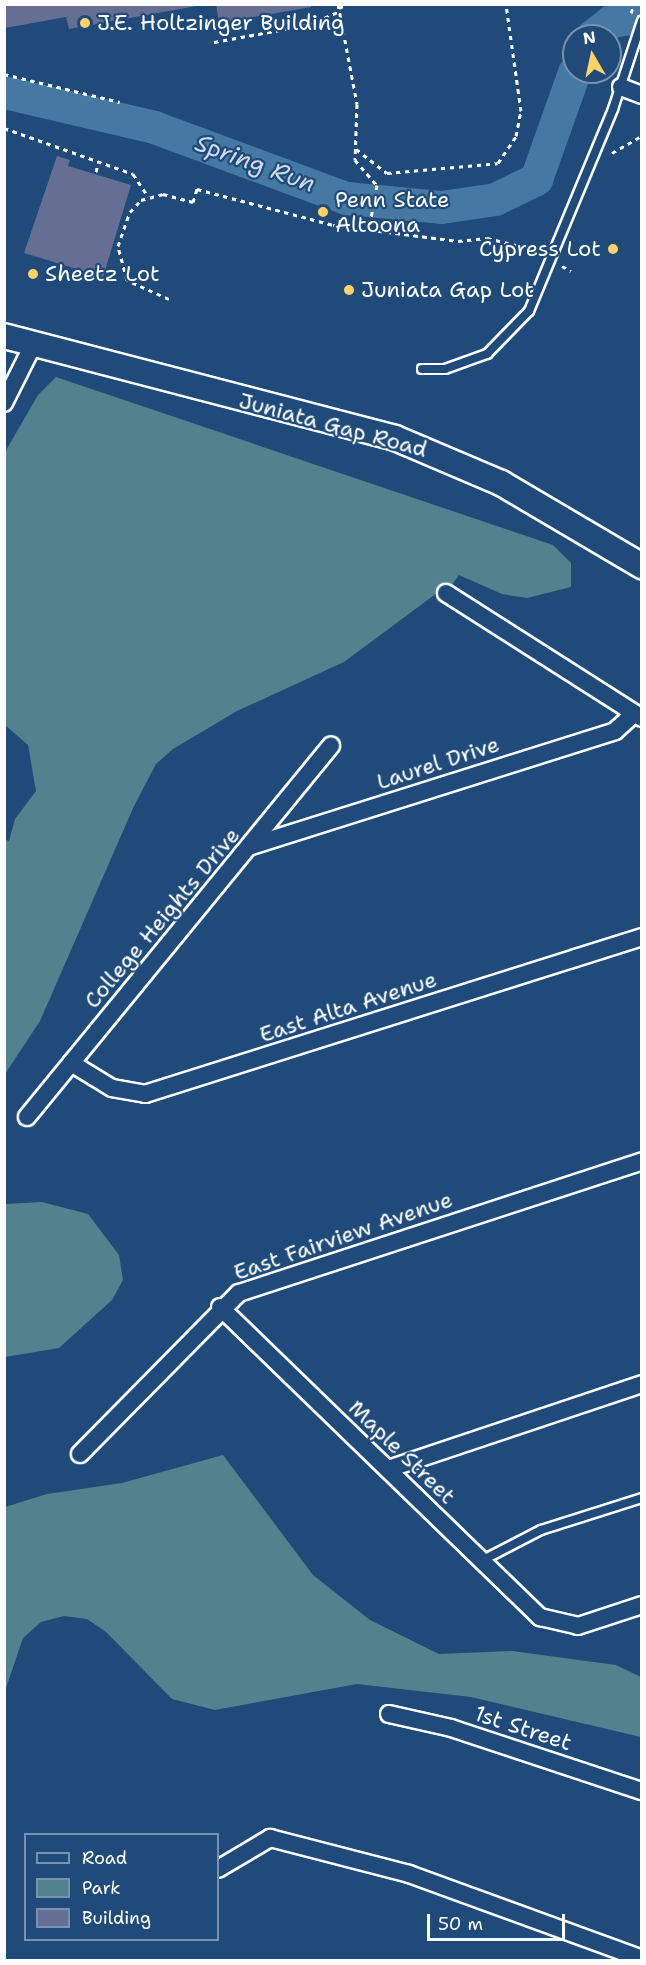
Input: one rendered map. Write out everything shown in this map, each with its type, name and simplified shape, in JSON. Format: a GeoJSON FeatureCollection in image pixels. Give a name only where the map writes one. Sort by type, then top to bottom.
{"type":"FeatureCollection","features":[{"type":"Feature","properties":{"kind":"main road","name":"Juniata Gap Road"},"geometry":{"type":"LineString","coordinates":[[4,336],[32,347],[395,438],[501,483],[642,566]]}},
{"type":"Feature","properties":{"kind":"street"},"geometry":{"type":"LineString","coordinates":[[621,87],[642,95]]}},
{"type":"Feature","properties":{"kind":"street"},"geometry":{"type":"LineString","coordinates":[[4,403],[32,347]]}},
{"type":"Feature","properties":{"kind":"street"},"geometry":{"type":"LineString","coordinates":[[446,593],[638,716]]}},
{"type":"Feature","properties":{"kind":"street","name":"Laurel Drive"},"geometry":{"type":"LineString","coordinates":[[251,846],[615,731],[638,716]]}},
{"type":"Feature","properties":{"kind":"street","name":"College Heights Drive"},"geometry":{"type":"LineString","coordinates":[[27,1118],[331,746]]}},
{"type":"Feature","properties":{"kind":"street","name":"East Alta Avenue"},"geometry":{"type":"LineString","coordinates":[[72,1063],[112,1088],[145,1095],[642,937]]}},
{"type":"Feature","properties":{"kind":"street","name":"East Fairview Avenue"},"geometry":{"type":"LineString","coordinates":[[80,1454],[220,1307],[239,1293],[642,1161]]}},
{"type":"Feature","properties":{"kind":"street","name":"Maple Street"},"geometry":{"type":"LineString","coordinates":[[220,1307],[540,1617],[556,1625],[578,1626],[642,1605]]}},
{"type":"Feature","properties":{"kind":"street"},"geometry":{"type":"LineString","coordinates":[[388,1469],[642,1384]]}},
{"type":"Feature","properties":{"kind":"street","name":"1st Street"},"geometry":{"type":"LineString","coordinates":[[388,1714],[451,1728],[642,1791]]}},
{"type":"Feature","properties":{"kind":"street"},"geometry":{"type":"LineString","coordinates":[[219,1868],[270,1838],[409,1874],[642,1959]]}},
{"type":"Feature","properties":{"kind":"lane"},"geometry":{"type":"LineString","coordinates":[[422,369],[446,369],[487,354],[529,311],[621,87],[640,24]]}},
{"type":"Feature","properties":{"kind":"lane"},"geometry":{"type":"LineString","coordinates":[[481,1561],[541,1530],[642,1498]]}},
{"type":"Feature","properties":{"kind":"path"},"geometry":{"type":"LineString","coordinates":[[214,42],[308,25],[348,4]]}},
{"type":"Feature","properties":{"kind":"path"},"geometry":{"type":"LineString","coordinates":[[356,149],[387,173],[498,163],[516,136],[521,111],[506,4]]}},
{"type":"Feature","properties":{"kind":"path"},"geometry":{"type":"LineString","coordinates":[[339,8],[357,104],[357,164],[377,185],[369,227]]}},
{"type":"Feature","properties":{"kind":"path"},"geometry":{"type":"LineString","coordinates":[[4,74],[120,102]]}},
{"type":"Feature","properties":{"kind":"path"},"geometry":{"type":"LineString","coordinates":[[4,128],[64,153],[138,177],[148,196]]}},
{"type":"Feature","properties":{"kind":"path"},"geometry":{"type":"LineString","coordinates":[[612,153],[642,136]]}},
{"type":"Feature","properties":{"kind":"path"},"geometry":{"type":"LineString","coordinates":[[63,158],[64,153]]}},
{"type":"Feature","properties":{"kind":"path"},"geometry":{"type":"LineString","coordinates":[[96,172],[98,163]]}},
{"type":"Feature","properties":{"kind":"path"},"geometry":{"type":"LineString","coordinates":[[169,299],[136,286],[120,264],[126,220],[148,196],[170,195],[192,202],[197,189],[302,219],[458,241],[487,238],[537,250]]}},
{"type":"Feature","properties":{"kind":"path"},"geometry":{"type":"LineString","coordinates":[[562,266],[571,271]]}},
{"type":"Feature","properties":{"kind":"green space"},"geometry":{"type":"Polygon","coordinates":[[[56,377],[553,545],[571,563],[571,587],[527,598],[502,594],[459,575],[446,593],[437,593],[344,662],[237,711],[173,749],[156,764],[134,806],[40,1021],[5,1074],[5,840],[9,841],[15,819],[36,791],[28,745],[5,725],[5,452],[38,395],[56,377]]]}},
{"type":"Feature","properties":{"kind":"green space"},"geometry":{"type":"Polygon","coordinates":[[[42,1202],[88,1214],[119,1255],[123,1280],[112,1300],[59,1348],[5,1357],[5,1204],[42,1202]]]}},
{"type":"Feature","properties":{"kind":"green space"},"geometry":{"type":"Polygon","coordinates":[[[223,1455],[313,1575],[370,1620],[439,1654],[512,1651],[616,1665],[641,1677],[641,1737],[471,1697],[357,1684],[215,1710],[172,1699],[106,1632],[87,1619],[64,1616],[41,1622],[23,1638],[5,1691],[5,1507],[47,1494],[122,1483],[223,1455]]]}},
{"type":"Feature","properties":{"kind":"building"},"geometry":{"type":"Polygon","coordinates":[[[5,4],[197,4],[197,6],[69,29],[66,17],[5,28],[5,4]]]}},
{"type":"Feature","properties":{"kind":"building"},"geometry":{"type":"Polygon","coordinates":[[[216,4],[311,4],[311,7],[219,23],[216,4]]]}},
{"type":"Feature","properties":{"kind":"building"},"geometry":{"type":"Polygon","coordinates":[[[57,156],[70,160],[68,166],[131,185],[103,277],[24,253],[57,156]]]}},
{"type":"Feature","properties":{"kind":"waterway","name":"Spring Run"},"geometry":{"type":"LineString","coordinates":[[607,24],[611,21],[642,16]]}},
{"type":"Feature","properties":{"kind":"waterway","name":"Spring Run"},"geometry":{"type":"LineString","coordinates":[[4,92],[154,127],[346,198],[441,207],[495,199],[536,179],[570,84]]}},
{"type":"Feature","properties":{"kind":"place","name":"J.E. Holtzinger Building"},"geometry":{"type":"Point","coordinates":[85,23]}},
{"type":"Feature","properties":{"kind":"place","name":"Penn State Altoona"},"geometry":{"type":"Point","coordinates":[323,212]}},
{"type":"Feature","properties":{"kind":"place","name":"Cypress Lot"},"geometry":{"type":"Point","coordinates":[613,249]}},
{"type":"Feature","properties":{"kind":"place","name":"Sheetz Lot"},"geometry":{"type":"Point","coordinates":[33,274]}},
{"type":"Feature","properties":{"kind":"place","name":"Juniata Gap Lot"},"geometry":{"type":"Point","coordinates":[349,290]}}]}
